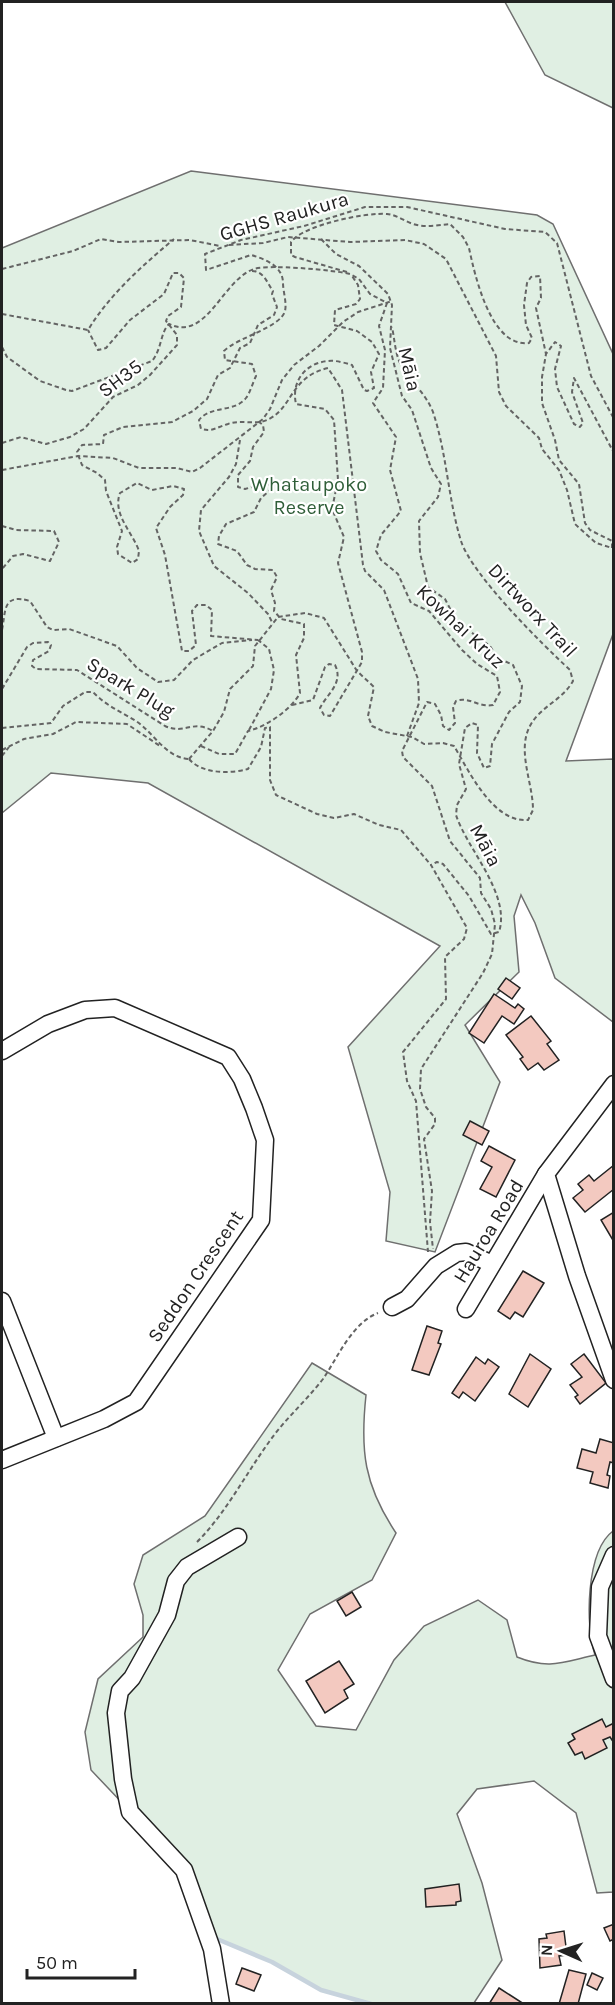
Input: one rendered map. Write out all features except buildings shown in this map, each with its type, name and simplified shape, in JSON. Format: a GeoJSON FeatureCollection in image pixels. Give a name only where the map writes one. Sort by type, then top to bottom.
{"type":"FeatureCollection","features":[{"type":"Feature","properties":{"kind":"street","name":"Seddon Crescent"},"geometry":{"type":"LineString","coordinates":[[2,1051],[48,1024],[85,1010],[116,1008],[228,1057],[242,1079],[265,1140],[261,1220],[136,1402],[2,1460]]}},
{"type":"Feature","properties":{"kind":"street","name":"Hauroa Road"},"geometry":{"type":"LineString","coordinates":[[466,1309],[546,1174],[614,1084]]}},
{"type":"Feature","properties":{"kind":"street","name":"Hauroa Road"},"geometry":{"type":"LineString","coordinates":[[546,1174],[577,1276],[614,1380]]}},
{"type":"Feature","properties":{"kind":"street"},"geometry":{"type":"LineString","coordinates":[[392,1307],[407,1299],[432,1271],[457,1253],[466,1252],[492,1264]]}},
{"type":"Feature","properties":{"kind":"street"},"geometry":{"type":"LineString","coordinates":[[2,1301],[57,1438]]}},
{"type":"Feature","properties":{"kind":"street"},"geometry":{"type":"LineString","coordinates":[[221,2004],[212,1949],[184,1870],[130,1812],[123,1779],[116,1713],[120,1691],[132,1678],[167,1615],[176,1581],[187,1567],[238,1537]]}},
{"type":"Feature","properties":{"kind":"street"},"geometry":{"type":"LineString","coordinates":[[614,1555],[600,1587],[598,1636],[614,1679]]}},
{"type":"Feature","properties":{"kind":"path","name":"GGHS Raukura"},"geometry":{"type":"LineString","coordinates":[[277,268],[265,259],[251,255],[206,270],[203,267],[205,254],[224,246],[365,207],[393,205],[505,229],[545,232],[556,243],[591,376],[614,419]]}},
{"type":"Feature","properties":{"kind":"path"},"geometry":{"type":"LineString","coordinates":[[2,269],[73,251],[101,239],[119,243],[174,239],[224,246],[294,237],[350,242],[405,240],[424,244],[446,260],[496,356],[499,392],[506,406],[539,438],[542,449],[559,470],[567,490],[575,524],[596,543],[612,548],[612,541],[590,530],[585,523],[579,484],[559,460],[542,404],[542,377],[546,354],[536,308],[541,298],[540,276],[531,277],[527,283],[524,319],[532,338],[529,343],[524,344],[502,333],[493,322],[469,248],[453,225],[426,226],[388,214],[375,214],[326,224],[294,237]]}},
{"type":"Feature","properties":{"kind":"path"},"geometry":{"type":"LineString","coordinates":[[294,237],[291,248],[295,257],[332,266],[350,274],[359,279],[370,294],[387,303]]}},
{"type":"Feature","properties":{"kind":"path"},"geometry":{"type":"LineString","coordinates":[[2,314],[88,330],[117,293],[174,239]]}},
{"type":"Feature","properties":{"kind":"path"},"geometry":{"type":"LineString","coordinates":[[2,470],[78,456],[113,458],[134,467],[177,468],[192,472],[240,439],[270,409],[282,380],[294,365],[319,346],[337,327],[358,312],[392,301],[388,294],[359,266],[336,254],[321,239]]}},
{"type":"Feature","properties":{"kind":"path"},"geometry":{"type":"LineString","coordinates":[[2,347],[6,357],[39,381],[72,391],[152,361],[159,352],[168,326],[183,329],[191,327],[220,302],[231,283],[256,268],[350,274],[358,285],[360,299],[356,304],[335,310],[333,319],[337,327]]}},
{"type":"Feature","properties":{"kind":"path"},"geometry":{"type":"LineString","coordinates":[[277,268],[283,278],[285,309],[277,321],[224,351],[225,360],[252,364],[255,369],[256,376],[248,394],[232,407],[215,410],[201,417],[199,426],[201,429],[213,431],[231,423],[259,422],[274,416],[294,389],[301,375],[328,361],[352,365],[364,390],[374,388],[372,372],[380,354],[377,347],[353,329],[337,327]]}},
{"type":"Feature","properties":{"kind":"path"},"geometry":{"type":"LineString","coordinates":[[201,746],[219,754],[235,754],[274,679],[269,650],[258,640],[212,636],[212,610],[210,606],[197,605],[192,611],[196,645],[189,651],[182,651],[165,555],[156,528],[170,507],[183,495],[184,489],[173,486],[152,490],[137,483],[120,493],[118,502],[125,526],[139,551],[138,559],[132,563],[118,554],[117,547],[122,531],[114,506],[108,498],[105,480],[98,473],[82,465],[78,456],[82,445],[103,444],[104,435],[117,429],[182,418],[207,399],[213,380],[234,362],[240,348],[250,343],[262,321],[274,315],[277,307],[273,291],[266,283],[266,279],[255,271],[246,272]]}},
{"type":"Feature","properties":{"kind":"path","name":"SH35"},"geometry":{"type":"LineString","coordinates":[[2,443],[21,437],[46,444],[57,442],[84,429],[113,397],[138,385],[177,345],[177,335],[168,326],[168,316],[181,307],[184,278],[179,273],[173,273],[164,294],[130,320],[106,348],[98,350],[88,330]]}},
{"type":"Feature","properties":{"kind":"path","name":"Māia"},"geometry":{"type":"LineString","coordinates":[[392,301],[390,348],[399,388],[405,403],[412,410],[431,468],[441,484],[438,497],[419,521],[420,553],[428,587],[444,599],[457,622],[490,646],[498,658],[513,664],[522,686],[520,702],[509,712],[492,744],[488,768],[481,766],[479,761],[476,723],[465,728],[461,757],[460,772],[466,789],[457,805],[456,815],[493,888],[502,921],[500,932],[495,935]]}},
{"type":"Feature","properties":{"kind":"path","name":"Kowhai Kruz"},"geometry":{"type":"LineString","coordinates":[[387,303],[379,326],[386,350],[383,388],[373,403],[396,437],[390,470],[401,511],[381,535],[377,543],[377,555],[398,574],[411,603],[429,611],[462,650],[477,664],[497,676],[501,685],[498,699],[493,705],[482,706],[463,699],[456,700],[453,707],[455,723],[450,729],[443,726],[441,714],[435,704],[427,702],[403,746],[404,757],[432,786],[450,841],[480,878],[483,898],[491,909],[495,935],[492,954],[483,973],[421,1069],[420,1089],[426,1107],[435,1118],[435,1124],[424,1139],[432,1191],[432,1271]]}},
{"type":"Feature","properties":{"kind":"path","name":"Dirtworx Trail"},"geometry":{"type":"LineString","coordinates":[[391,325],[397,356],[402,366],[423,392],[433,414],[447,464],[454,514],[469,560],[531,631],[570,670],[573,681],[562,696],[534,719],[525,741],[533,798],[533,810],[528,820],[513,819],[497,808],[473,780],[461,757]]}},
{"type":"Feature","properties":{"kind":"path"},"geometry":{"type":"LineString","coordinates":[[546,354],[555,342],[560,343],[561,354],[555,369],[557,387],[574,424],[580,426],[583,423],[572,392],[574,378],[614,453]]}},
{"type":"Feature","properties":{"kind":"path"},"geometry":{"type":"LineString","coordinates":[[294,389],[319,370],[327,368],[342,390],[363,565],[365,571],[384,590],[418,679],[418,703],[408,736]]}},
{"type":"Feature","properties":{"kind":"path"},"geometry":{"type":"LineString","coordinates":[[248,731],[256,729],[292,705],[313,700],[325,667],[329,664],[335,665],[337,683],[320,708],[324,715],[330,716],[362,662],[362,652],[338,563],[344,537],[332,509],[338,480],[334,420],[325,409],[296,404],[294,389]]}},
{"type":"Feature","properties":{"kind":"path"},"geometry":{"type":"LineString","coordinates":[[259,422],[263,425],[264,432],[254,447],[250,461],[242,468],[237,483],[238,487],[245,489],[267,483],[271,489],[261,498],[254,512],[226,524],[218,540],[221,547],[241,554],[251,567],[275,572],[277,577],[271,592],[275,603],[274,610],[278,617],[303,623],[306,628],[296,655],[300,693],[292,705]]}},
{"type":"Feature","properties":{"kind":"path"},"geometry":{"type":"LineString","coordinates":[[240,439],[236,464],[229,477],[201,510],[199,531],[214,566],[248,593],[268,614],[273,624]]}},
{"type":"Feature","properties":{"kind":"path"},"geometry":{"type":"LineString","coordinates":[[2,526],[16,530],[54,531],[59,542],[50,561],[23,554],[13,556],[2,569]]}},
{"type":"Feature","properties":{"kind":"path"},"geometry":{"type":"LineString","coordinates":[[2,630],[4,608],[10,601],[20,598],[30,601],[47,627],[54,630],[69,629],[117,645],[149,678],[166,682],[174,680],[207,650],[222,643],[258,640]]}},
{"type":"Feature","properties":{"kind":"path"},"geometry":{"type":"LineString","coordinates":[[189,759],[213,731],[224,712],[230,689],[253,666],[258,640],[278,617],[305,613],[324,618],[357,671],[374,687],[368,716],[372,726],[385,732],[408,736],[424,744],[450,744],[461,757]]}},
{"type":"Feature","properties":{"kind":"path","name":"Spark Plug"},"geometry":{"type":"LineString","coordinates":[[2,689],[27,647],[33,643],[48,642],[51,645],[49,651],[33,660],[32,666],[36,669],[71,668],[165,726],[179,729],[200,724],[213,731]]}},
{"type":"Feature","properties":{"kind":"path"},"geometry":{"type":"LineString","coordinates":[[2,728],[51,723],[63,706],[85,692],[93,692],[100,700],[146,729],[164,748]]}},
{"type":"Feature","properties":{"kind":"path"},"geometry":{"type":"LineString","coordinates":[[2,750],[24,739],[53,734],[76,722],[121,723],[183,759],[189,759],[200,768],[209,771],[248,769],[261,747],[265,728],[270,727],[272,735],[270,780],[276,795],[296,806],[325,816],[342,818],[354,814],[379,825],[400,830],[431,865],[467,928],[464,939],[445,957],[446,999],[403,1052],[407,1081],[416,1101],[428,1251],[432,1271]]}},
{"type":"Feature","properties":{"kind":"path"},"geometry":{"type":"LineString","coordinates":[[2,756],[11,745]]}},
{"type":"Feature","properties":{"kind":"path"},"geometry":{"type":"LineString","coordinates":[[431,865],[437,862],[443,864],[469,896],[491,934],[495,935]]}},
{"type":"Feature","properties":{"kind":"path"},"geometry":{"type":"LineString","coordinates":[[191,1548],[205,1534],[245,1480],[270,1440],[322,1380],[367,1317],[392,1307]]}},
{"type":"Feature","properties":{"kind":"green space"},"geometry":{"type":"Polygon","coordinates":[[[505,2],[613,2],[613,108],[545,75],[505,2]]]}},
{"type":"Feature","properties":{"kind":"green space","name":"Whataupoko Reserve"},"geometry":{"type":"Polygon","coordinates":[[[191,171],[537,215],[553,224],[613,354],[613,634],[566,761],[613,759],[613,1022],[555,978],[535,923],[521,895],[514,916],[519,972],[465,1025],[500,1082],[435,1252],[386,1241],[390,1192],[348,1047],[440,946],[148,783],[51,773],[2,813],[2,248],[191,171]]]}},
{"type":"Feature","properties":{"kind":"green space"},"geometry":{"type":"Polygon","coordinates":[[[312,1363],[366,1395],[364,1451],[367,1467],[377,1499],[396,1533],[372,1580],[310,1614],[278,1670],[316,1726],[356,1730],[394,1660],[424,1626],[478,1600],[507,1620],[517,1657],[538,1663],[556,1664],[595,1655],[590,1626],[590,1589],[597,1555],[604,1541],[613,1531],[613,1892],[597,1893],[576,1813],[534,1781],[477,1789],[457,1814],[482,1883],[502,1960],[474,2003],[371,2003],[321,1990],[272,1962],[217,1939],[195,1879],[178,1851],[127,1808],[91,1770],[85,1732],[98,1679],[143,1637],[143,1615],[134,1584],[143,1555],[205,1516],[312,1363]]]}},
{"type":"Feature","properties":{"kind":"waterway"},"geometry":{"type":"LineString","coordinates":[[217,1939],[272,1962],[321,1990],[371,2004]]}}]}
